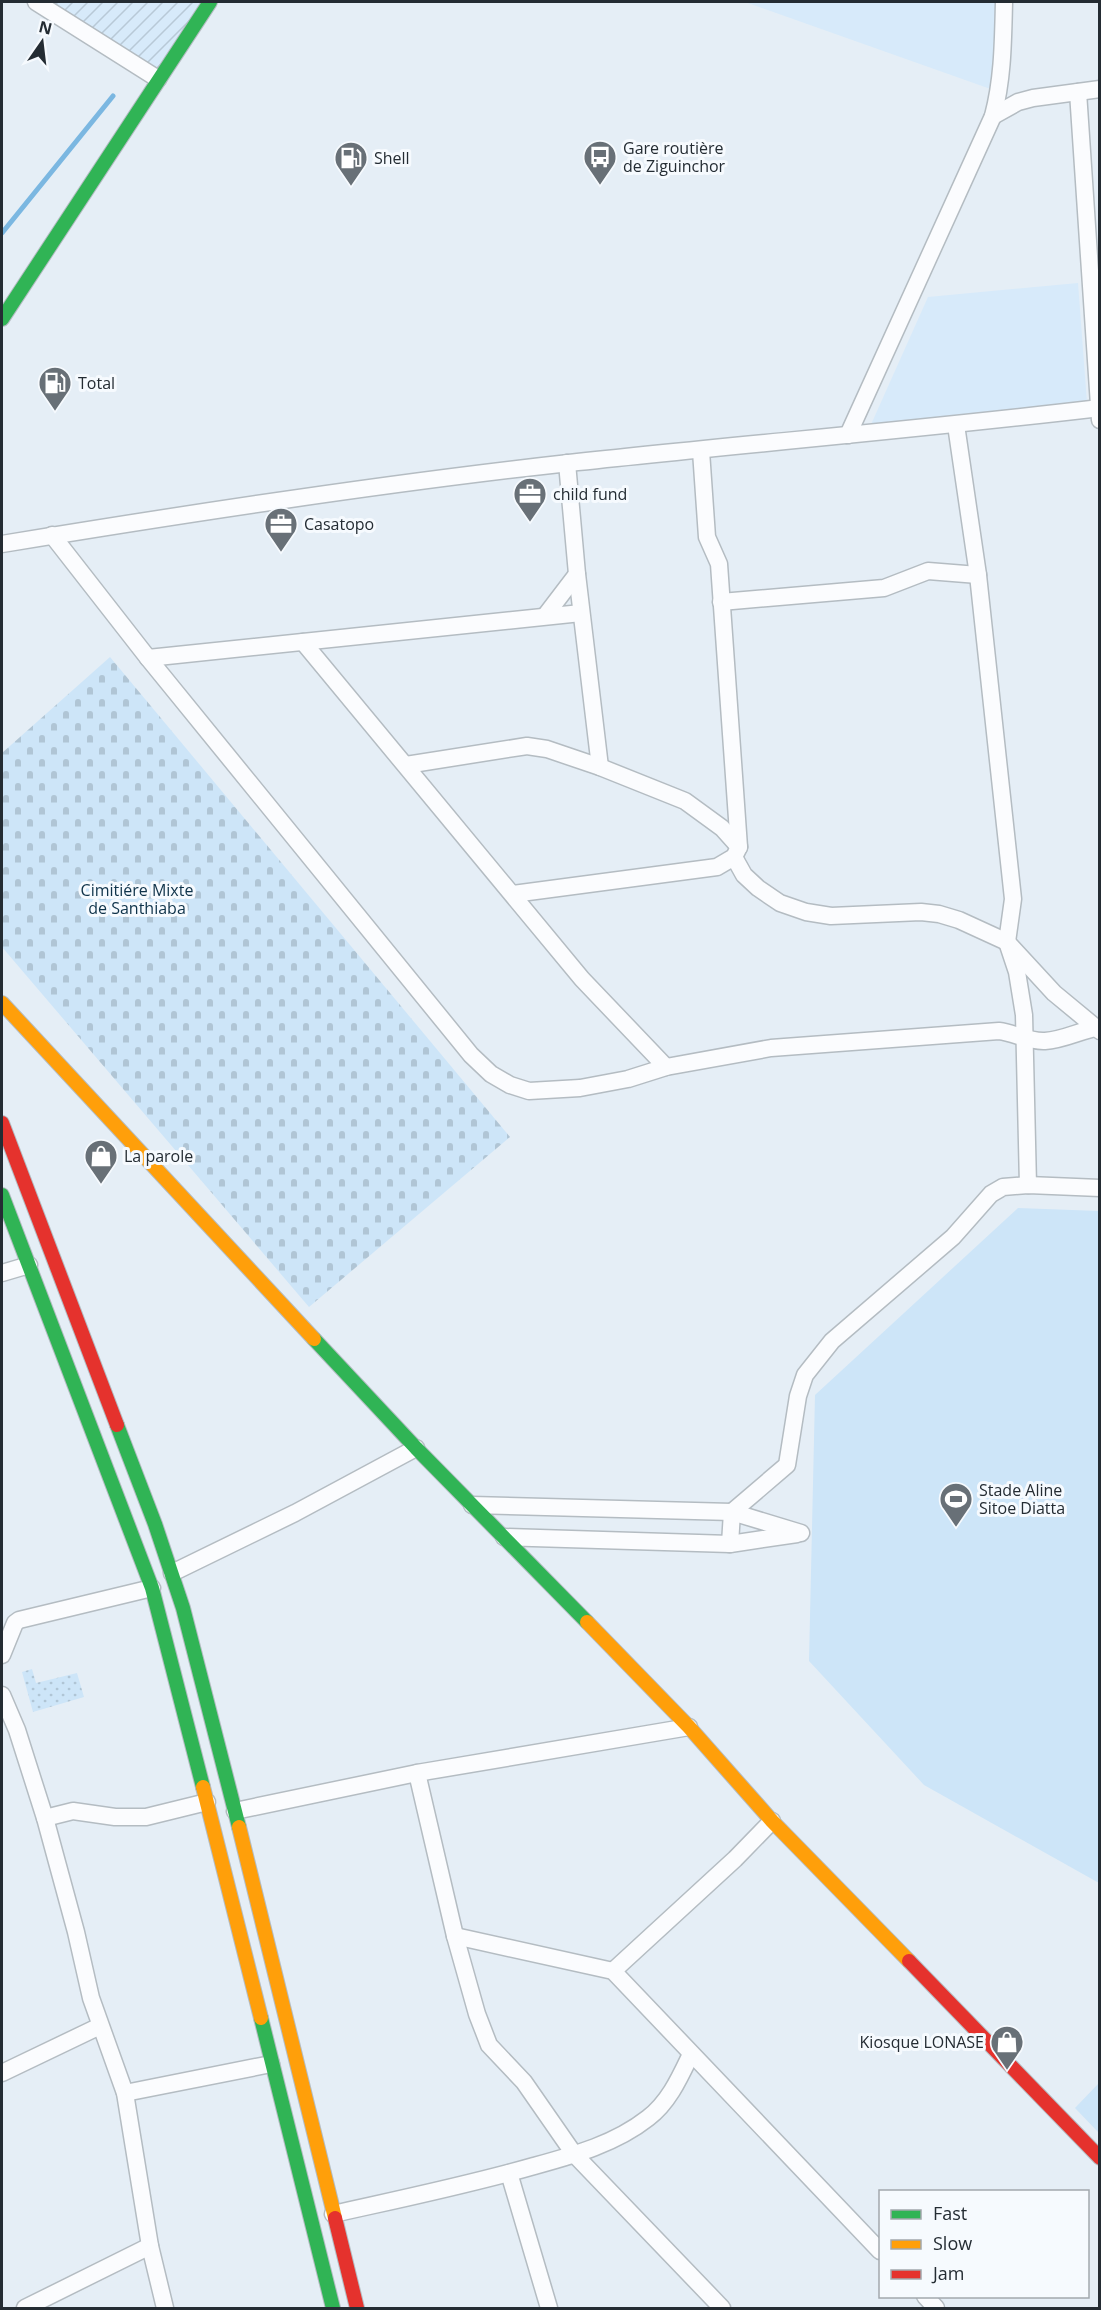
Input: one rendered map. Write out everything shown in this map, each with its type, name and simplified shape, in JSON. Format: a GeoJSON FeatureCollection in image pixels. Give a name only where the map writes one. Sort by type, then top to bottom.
{"type":"FeatureCollection","features":[{"type":"Feature","properties":{"kind":"main road"},"geometry":{"type":"LineString","coordinates":[[2,319],[210,2]]}},
{"type":"Feature","properties":{"kind":"main road"},"geometry":{"type":"LineString","coordinates":[[2,1003],[416,1448],[689,1728],[772,1821],[1100,2158]]}},
{"type":"Feature","properties":{"kind":"main road"},"geometry":{"type":"LineString","coordinates":[[2,1123],[172,1573],[235,1811],[357,2308]]}},
{"type":"Feature","properties":{"kind":"main road"},"geometry":{"type":"LineString","coordinates":[[2,1195],[152,1588],[333,2308]]}},
{"type":"Feature","properties":{"kind":"street"},"geometry":{"type":"LineString","coordinates":[[36,2],[158,79]]}},
{"type":"Feature","properties":{"kind":"street"},"geometry":{"type":"LineString","coordinates":[[848,435],[993,116],[1003,59],[1004,2]]}},
{"type":"Feature","properties":{"kind":"street"},"geometry":{"type":"LineString","coordinates":[[993,116],[1018,102],[1033,98],[1100,89]]}},
{"type":"Feature","properties":{"kind":"street"},"geometry":{"type":"LineString","coordinates":[[2,544],[214,509],[567,463],[1099,412],[1078,92]]}},
{"type":"Feature","properties":{"kind":"street"},"geometry":{"type":"LineString","coordinates":[[956,425],[978,575],[1013,899],[1008,942],[1017,972],[1024,1015],[1028,1185]]}},
{"type":"Feature","properties":{"kind":"street"},"geometry":{"type":"LineString","coordinates":[[701,451],[707,537],[719,564],[737,852],[744,875],[780,903],[806,912],[831,916],[921,912],[959,920],[1008,942],[1054,993],[1098,1028]]}},
{"type":"Feature","properties":{"kind":"street"},"geometry":{"type":"LineString","coordinates":[[567,463],[581,613],[600,767]]}},
{"type":"Feature","properties":{"kind":"street"},"geometry":{"type":"LineString","coordinates":[[52,536],[148,658],[471,1055],[491,1074],[510,1085],[529,1091],[580,1088],[628,1079],[666,1067],[771,1048],[999,1031],[1043,1041],[1098,1028]]}},
{"type":"Feature","properties":{"kind":"street"},"geometry":{"type":"LineString","coordinates":[[721,602],[884,588],[928,571],[978,575]]}},
{"type":"Feature","properties":{"kind":"street"},"geometry":{"type":"LineString","coordinates":[[545,616],[577,574]]}},
{"type":"Feature","properties":{"kind":"street"},"geometry":{"type":"LineString","coordinates":[[148,658],[581,613]]}},
{"type":"Feature","properties":{"kind":"street"},"geometry":{"type":"LineString","coordinates":[[303,642],[582,979],[666,1067]]}},
{"type":"Feature","properties":{"kind":"street"},"geometry":{"type":"LineString","coordinates":[[405,765],[527,746],[548,749],[600,767],[696,807],[722,828],[737,852]]}},
{"type":"Feature","properties":{"kind":"street"},"geometry":{"type":"LineString","coordinates":[[513,894],[717,867],[737,852]]}},
{"type":"Feature","properties":{"kind":"street"},"geometry":{"type":"LineString","coordinates":[[730,1544],[732,1512],[787,1465],[798,1396],[805,1375],[832,1341],[953,1237],[991,1194],[1003,1187],[1028,1185],[1100,1188]]}},
{"type":"Feature","properties":{"kind":"street"},"geometry":{"type":"LineString","coordinates":[[2,1273],[29,1265]]}},
{"type":"Feature","properties":{"kind":"street"},"geometry":{"type":"LineString","coordinates":[[172,1573],[295,1513],[416,1448]]}},
{"type":"Feature","properties":{"kind":"street"},"geometry":{"type":"LineString","coordinates":[[472,1504],[732,1512],[801,1533],[730,1544],[504,1537]]}},
{"type":"Feature","properties":{"kind":"street"},"geometry":{"type":"LineString","coordinates":[[2,1655],[15,1623],[19,1620],[152,1588]]}},
{"type":"Feature","properties":{"kind":"street"},"geometry":{"type":"LineString","coordinates":[[2,1695],[17,1730],[45,1818],[76,1932],[91,1998],[125,2093],[150,2246],[165,2308]]}},
{"type":"Feature","properties":{"kind":"street"},"geometry":{"type":"LineString","coordinates":[[235,1811],[417,1773],[689,1728]]}},
{"type":"Feature","properties":{"kind":"street"},"geometry":{"type":"LineString","coordinates":[[417,1773],[455,1936],[477,2014],[489,2045],[524,2082],[574,2154],[722,2308]]}},
{"type":"Feature","properties":{"kind":"street"},"geometry":{"type":"LineString","coordinates":[[45,1818],[73,1811],[116,1817],[146,1817],[207,1802]]}},
{"type":"Feature","properties":{"kind":"street"},"geometry":{"type":"LineString","coordinates":[[613,1971],[735,1860],[772,1821]]}},
{"type":"Feature","properties":{"kind":"street"},"geometry":{"type":"LineString","coordinates":[[455,1936],[613,1971],[879,2250]]}},
{"type":"Feature","properties":{"kind":"street"},"geometry":{"type":"LineString","coordinates":[[2,2073],[100,2026]]}},
{"type":"Feature","properties":{"kind":"street"},"geometry":{"type":"LineString","coordinates":[[333,2214],[509,2173],[606,2142],[650,2117],[677,2083],[691,2054]]}},
{"type":"Feature","properties":{"kind":"street"},"geometry":{"type":"LineString","coordinates":[[125,2093],[271,2064]]}},
{"type":"Feature","properties":{"kind":"street"},"geometry":{"type":"LineString","coordinates":[[509,2173],[549,2308]]}},
{"type":"Feature","properties":{"kind":"street"},"geometry":{"type":"LineString","coordinates":[[25,2308],[150,2246]]}},
{"type":"Feature","properties":{"kind":"shaded area"},"geometry":{"type":"Polygon","coordinates":[[[36,2],[210,2],[158,79],[36,2]]]}},
{"type":"Feature","properties":{"kind":"shaded area"},"geometry":{"type":"Polygon","coordinates":[[[745,2],[1004,2],[999,92],[745,2]]]}},
{"type":"Feature","properties":{"kind":"shaded area"},"geometry":{"type":"Polygon","coordinates":[[[1078,283],[1087,403],[869,429],[928,297],[1078,283]]]}},
{"type":"Feature","properties":{"kind":"green space","name":"Cimitiére Mixte de Santhiaba"},"geometry":{"type":"Polygon","coordinates":[[[110,657],[510,1137],[309,1307],[2,947],[2,753],[110,657]]]}},
{"type":"Feature","properties":{"kind":"green space","name":"Stade Aline Sitoe Diatta"},"geometry":{"type":"Polygon","coordinates":[[[1018,1208],[1099,1211],[1099,1883],[924,1785],[809,1661],[815,1395],[1018,1208]]]}},
{"type":"Feature","properties":{"kind":"green space"},"geometry":{"type":"Polygon","coordinates":[[[32,1669],[36,1683],[77,1673],[84,1697],[33,1712],[22,1672],[32,1669]]]}},
{"type":"Feature","properties":{"kind":"green space"},"geometry":{"type":"Polygon","coordinates":[[[1099,2083],[1099,2133],[1075,2108],[1099,2083]]]}},
{"type":"Feature","properties":{"kind":"waterway"},"geometry":{"type":"LineString","coordinates":[[2,233],[113,96]]}},
{"type":"Feature","properties":{"kind":"traffic: fast"},"geometry":{"type":"LineString","coordinates":[[2,319],[210,2]]}},
{"type":"Feature","properties":{"kind":"traffic: fast"},"geometry":{"type":"LineString","coordinates":[[2,1195],[152,1588],[203,1787]]}},
{"type":"Feature","properties":{"kind":"traffic: fast"},"geometry":{"type":"LineString","coordinates":[[314,1339],[416,1448],[587,1622]]}},
{"type":"Feature","properties":{"kind":"traffic: fast"},"geometry":{"type":"LineString","coordinates":[[117,1425],[155,1524],[183,1608],[239,1827]]}},
{"type":"Feature","properties":{"kind":"traffic: fast"},"geometry":{"type":"LineString","coordinates":[[261,2018],[333,2308]]}},
{"type":"Feature","properties":{"kind":"traffic: slow"},"geometry":{"type":"LineString","coordinates":[[2,1003],[314,1339]]}},
{"type":"Feature","properties":{"kind":"traffic: slow"},"geometry":{"type":"LineString","coordinates":[[587,1622],[689,1727],[772,1821],[909,1961]]}},
{"type":"Feature","properties":{"kind":"traffic: slow"},"geometry":{"type":"LineString","coordinates":[[203,1787],[261,2018]]}},
{"type":"Feature","properties":{"kind":"traffic: slow"},"geometry":{"type":"LineString","coordinates":[[239,1827],[335,2218]]}},
{"type":"Feature","properties":{"kind":"traffic: jam"},"geometry":{"type":"LineString","coordinates":[[2,1123],[117,1425]]}},
{"type":"Feature","properties":{"kind":"traffic: jam"},"geometry":{"type":"LineString","coordinates":[[909,1961],[1100,2158]]}},
{"type":"Feature","properties":{"kind":"traffic: jam"},"geometry":{"type":"LineString","coordinates":[[335,2218],[357,2308]]}},
{"type":"Feature","properties":{"kind":"place","name":"Gare routière de Ziguinchor"},"geometry":{"type":"Point","coordinates":[600,186]}},
{"type":"Feature","properties":{"kind":"place","name":"Shell"},"geometry":{"type":"Point","coordinates":[351,187]}},
{"type":"Feature","properties":{"kind":"place","name":"Total"},"geometry":{"type":"Point","coordinates":[55,412]}},
{"type":"Feature","properties":{"kind":"place","name":"child fund"},"geometry":{"type":"Point","coordinates":[530,523]}},
{"type":"Feature","properties":{"kind":"place","name":"Casatopo"},"geometry":{"type":"Point","coordinates":[281,553]}},
{"type":"Feature","properties":{"kind":"place","name":"La parole"},"geometry":{"type":"Point","coordinates":[101,1185]}},
{"type":"Feature","properties":{"kind":"place","name":"Stade Aline Sitoe Diatta"},"geometry":{"type":"Point","coordinates":[956,1528]}},
{"type":"Feature","properties":{"kind":"place","name":"Kiosque LONASE"},"geometry":{"type":"Point","coordinates":[1007,2071]}}]}
